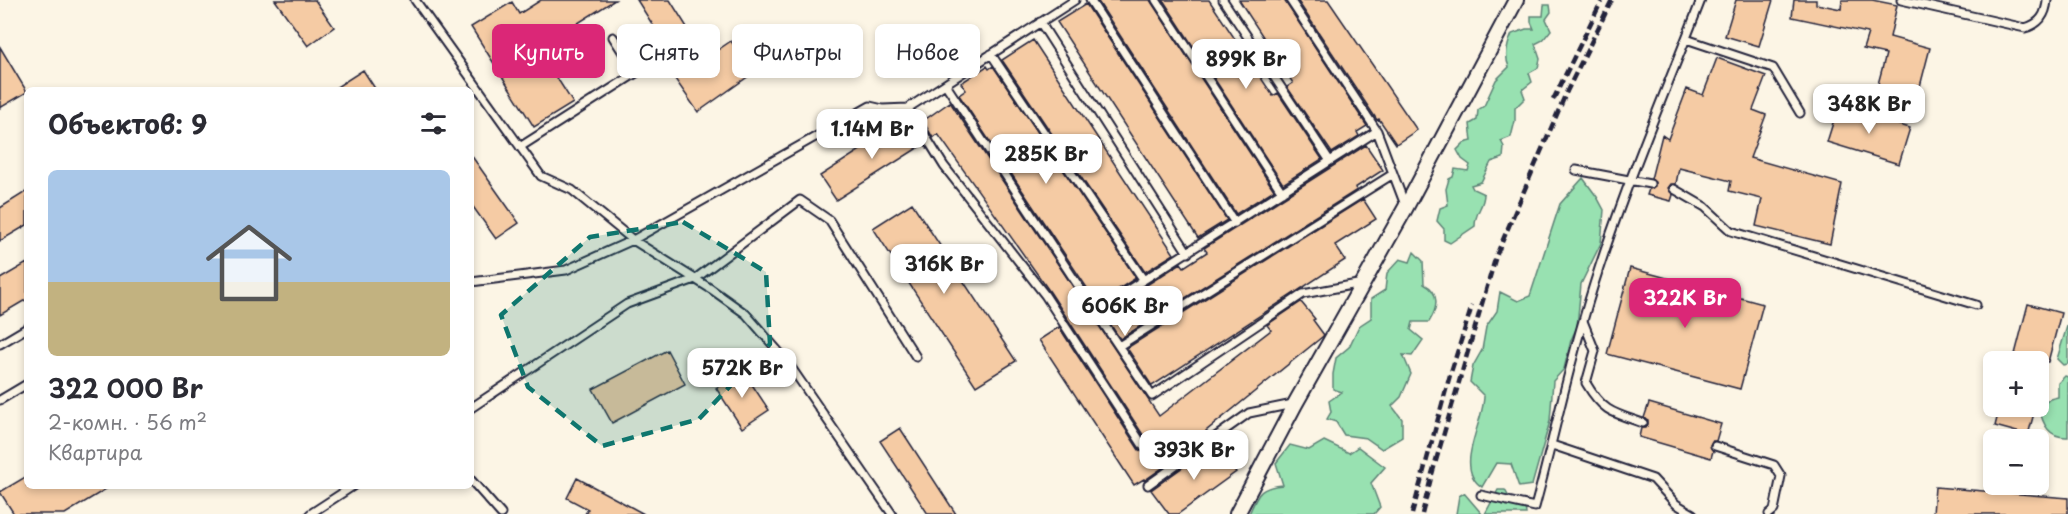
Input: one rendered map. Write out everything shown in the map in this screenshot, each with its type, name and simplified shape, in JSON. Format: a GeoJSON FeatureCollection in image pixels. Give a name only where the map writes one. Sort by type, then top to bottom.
{"type":"FeatureCollection","features":[{"type":"Feature","properties":{"kind":"street"},"geometry":{"type":"LineString","coordinates":[[1237,514],[1406,207],[1516,0]]}},
{"type":"Feature","properties":{"kind":"lane"},"geometry":{"type":"LineString","coordinates":[[415,0],[541,176],[572,190],[633,240],[746,314],[786,360],[892,514]]}},
{"type":"Feature","properties":{"kind":"lane"},"geometry":{"type":"LineString","coordinates":[[474,282],[566,270],[633,240],[870,106],[883,109],[908,108],[1075,0]]}},
{"type":"Feature","properties":{"kind":"lane"},"geometry":{"type":"LineString","coordinates":[[1090,0],[1235,223]]}},
{"type":"Feature","properties":{"kind":"lane"},"geometry":{"type":"LineString","coordinates":[[1156,0],[1282,192]]}},
{"type":"Feature","properties":{"kind":"lane"},"geometry":{"type":"LineString","coordinates":[[1223,0],[1330,161]]}},
{"type":"Feature","properties":{"kind":"lane"},"geometry":{"type":"LineString","coordinates":[[1290,0],[1377,131],[1406,207]]}},
{"type":"Feature","properties":{"kind":"lane"},"geometry":{"type":"LineString","coordinates":[[1481,495],[1534,510],[1583,321],[1629,181],[1701,0]]}},
{"type":"Feature","properties":{"kind":"lane"},"geometry":{"type":"LineString","coordinates":[[1901,0],[2025,28],[2041,20],[2046,11],[2047,0]]}},
{"type":"Feature","properties":{"kind":"lane"},"geometry":{"type":"LineString","coordinates":[[1040,22],[1188,253]]}},
{"type":"Feature","properties":{"kind":"lane"},"geometry":{"type":"LineString","coordinates":[[520,147],[636,73],[613,37]]}},
{"type":"Feature","properties":{"kind":"lane"},"geometry":{"type":"LineString","coordinates":[[1686,39],[1773,68],[1800,113]]}},
{"type":"Feature","properties":{"kind":"lane"},"geometry":{"type":"LineString","coordinates":[[991,54],[1143,279]]}},
{"type":"Feature","properties":{"kind":"lane"},"geometry":{"type":"LineString","coordinates":[[946,85],[1152,396],[1303,294],[1364,283]]}},
{"type":"Feature","properties":{"kind":"lane"},"geometry":{"type":"LineString","coordinates":[[908,108],[944,166],[1045,295],[1144,447]]}},
{"type":"Feature","properties":{"kind":"lane"},"geometry":{"type":"LineString","coordinates":[[1095,311],[1377,131]]}},
{"type":"Feature","properties":{"kind":"lane"},"geometry":{"type":"LineString","coordinates":[[1576,170],[1650,184]]}},
{"type":"Feature","properties":{"kind":"lane"},"geometry":{"type":"LineString","coordinates":[[1119,346],[1393,174]]}},
{"type":"Feature","properties":{"kind":"lane"},"geometry":{"type":"LineString","coordinates":[[1674,189],[1705,207],[1731,231],[1976,305]]}},
{"type":"Feature","properties":{"kind":"lane"},"geometry":{"type":"LineString","coordinates":[[474,406],[627,304],[695,279],[800,200],[829,220],[916,357]]}},
{"type":"Feature","properties":{"kind":"lane"},"geometry":{"type":"LineString","coordinates":[[1583,321],[1595,351],[1586,383],[1596,401],[1612,413],[1643,423]]}},
{"type":"Feature","properties":{"kind":"lane"},"geometry":{"type":"LineString","coordinates":[[0,344],[24,330]]}},
{"type":"Feature","properties":{"kind":"lane"},"geometry":{"type":"LineString","coordinates":[[0,400],[24,386]]}},
{"type":"Feature","properties":{"kind":"lane"},"geometry":{"type":"LineString","coordinates":[[1148,485],[1249,413],[1296,404]]}},
{"type":"Feature","properties":{"kind":"lane"},"geometry":{"type":"LineString","coordinates":[[1552,445],[1653,478],[1676,504],[1693,514]]}},
{"type":"Feature","properties":{"kind":"lane"},"geometry":{"type":"LineString","coordinates":[[1714,446],[1774,465],[1780,476],[1774,510],[1769,514]]}},
{"type":"Feature","properties":{"kind":"lane"},"geometry":{"type":"LineString","coordinates":[[474,483],[501,514]]}},
{"type":"Feature","properties":{"kind":"lane"},"geometry":{"type":"LineString","coordinates":[[310,514],[348,489]]}},
{"type":"Feature","properties":{"kind":"highlighted area"},"geometry":{"type":"Polygon","coordinates":[[[683,222],[766,272],[770,344],[699,419],[602,446],[528,387],[501,315],[590,237],[683,222]]]}},
{"type":"Feature","properties":{"kind":"green space"},"geometry":{"type":"Polygon","coordinates":[[[1544,5],[1550,5],[1551,12],[1546,19],[1551,30],[1543,40],[1535,44],[1540,59],[1538,68],[1529,73],[1532,82],[1522,90],[1525,98],[1515,108],[1511,137],[1501,141],[1504,147],[1503,158],[1491,162],[1481,182],[1471,185],[1473,189],[1484,194],[1475,226],[1450,243],[1444,240],[1444,229],[1437,221],[1440,208],[1448,205],[1446,189],[1449,179],[1453,177],[1455,169],[1468,171],[1470,165],[1462,159],[1457,150],[1464,143],[1472,141],[1470,124],[1477,120],[1478,110],[1484,106],[1496,80],[1509,67],[1507,50],[1512,34],[1534,29],[1531,16],[1543,16],[1544,5]]]}},
{"type":"Feature","properties":{"kind":"green space"},"geometry":{"type":"Polygon","coordinates":[[[1583,178],[1604,210],[1601,243],[1581,284],[1577,327],[1571,340],[1564,369],[1553,381],[1550,421],[1532,485],[1519,487],[1511,464],[1496,463],[1482,487],[1474,479],[1470,469],[1472,445],[1484,396],[1470,382],[1473,366],[1482,350],[1486,327],[1497,311],[1500,292],[1518,301],[1530,296],[1560,204],[1583,178]]]}},
{"type":"Feature","properties":{"kind":"green space"},"geometry":{"type":"Polygon","coordinates":[[[1414,252],[1423,261],[1424,284],[1433,291],[1436,306],[1429,322],[1413,322],[1411,330],[1423,340],[1412,356],[1403,355],[1411,374],[1401,397],[1392,406],[1402,419],[1402,437],[1382,449],[1366,438],[1344,435],[1336,422],[1327,419],[1331,412],[1329,401],[1342,392],[1333,389],[1333,374],[1336,358],[1349,347],[1359,326],[1371,318],[1371,299],[1385,290],[1387,273],[1400,259],[1410,262],[1414,252]]]}},
{"type":"Feature","properties":{"kind":"green space"},"geometry":{"type":"Polygon","coordinates":[[[2068,323],[2068,364],[2063,365],[2057,359],[2068,323]]]}},
{"type":"Feature","properties":{"kind":"green space"},"geometry":{"type":"Polygon","coordinates":[[[2065,376],[2068,377],[2068,437],[2052,433],[2042,417],[2049,417],[2049,400],[2058,397],[2058,383],[2065,376]]]}},
{"type":"Feature","properties":{"kind":"green space"},"geometry":{"type":"Polygon","coordinates":[[[1324,441],[1349,453],[1358,447],[1385,467],[1371,483],[1380,507],[1374,514],[1249,514],[1260,493],[1283,485],[1276,463],[1290,445],[1309,450],[1324,441]]]}},
{"type":"Feature","properties":{"kind":"green space"},"geometry":{"type":"Polygon","coordinates":[[[1498,490],[1505,490],[1511,501],[1525,506],[1526,514],[1485,514],[1498,490]]]}},
{"type":"Feature","properties":{"kind":"green space"},"geometry":{"type":"Polygon","coordinates":[[[1464,493],[1482,514],[1456,514],[1459,496],[1464,493]]]}},
{"type":"Feature","properties":{"kind":"building"},"geometry":{"type":"Polygon","coordinates":[[[275,0],[315,0],[334,27],[308,46],[275,0]]]}},
{"type":"Feature","properties":{"kind":"building"},"geometry":{"type":"Polygon","coordinates":[[[541,0],[615,0],[576,24],[492,24],[492,60],[471,27],[512,2],[519,14],[541,0]]]}},
{"type":"Feature","properties":{"kind":"building"},"geometry":{"type":"Polygon","coordinates":[[[637,0],[670,0],[685,24],[652,24],[637,0]]]}},
{"type":"Feature","properties":{"kind":"building"},"geometry":{"type":"Polygon","coordinates":[[[1097,0],[1150,0],[1274,190],[1236,214],[1097,0]]]}},
{"type":"Feature","properties":{"kind":"building"},"geometry":{"type":"Polygon","coordinates":[[[1163,0],[1209,0],[1273,96],[1278,93],[1322,159],[1283,184],[1163,0]]]}},
{"type":"Feature","properties":{"kind":"building"},"geometry":{"type":"Polygon","coordinates":[[[1239,0],[1284,0],[1367,126],[1357,132],[1359,136],[1332,153],[1287,87],[1293,83],[1239,0]]]}},
{"type":"Feature","properties":{"kind":"building"},"geometry":{"type":"Polygon","coordinates":[[[1297,0],[1328,0],[1417,130],[1396,144],[1379,119],[1377,120],[1297,0]]]}},
{"type":"Feature","properties":{"kind":"building"},"geometry":{"type":"Polygon","coordinates":[[[1736,0],[1773,0],[1759,46],[1725,36],[1736,0]]]}},
{"type":"Feature","properties":{"kind":"building"},"geometry":{"type":"Polygon","coordinates":[[[1794,0],[1816,0],[1816,4],[1841,9],[1842,0],[1872,0],[1897,5],[1890,37],[1930,48],[1917,98],[1877,88],[1886,54],[1863,49],[1868,33],[1792,17],[1794,0]]]}},
{"type":"Feature","properties":{"kind":"building"},"geometry":{"type":"Polygon","coordinates":[[[1086,4],[1227,220],[1198,238],[1057,22],[1086,4]]]}},
{"type":"Feature","properties":{"kind":"building"},"geometry":{"type":"Polygon","coordinates":[[[1033,40],[1174,254],[1145,272],[1002,60],[1033,40]]]}},
{"type":"Feature","properties":{"kind":"building"},"geometry":{"type":"Polygon","coordinates":[[[731,41],[732,78],[746,78],[698,112],[675,79],[720,78],[720,48],[731,41]]]}},
{"type":"Feature","properties":{"kind":"building"},"geometry":{"type":"Polygon","coordinates":[[[0,47],[24,87],[24,94],[0,108],[0,47]]]}},
{"type":"Feature","properties":{"kind":"building"},"geometry":{"type":"Polygon","coordinates":[[[1717,58],[1766,76],[1753,110],[1766,115],[1750,158],[1842,184],[1830,244],[1756,226],[1762,199],[1729,191],[1731,181],[1679,168],[1676,184],[1671,184],[1668,188],[1673,195],[1671,201],[1647,195],[1649,189],[1655,186],[1655,182],[1651,179],[1662,135],[1668,139],[1687,89],[1703,95],[1717,58]]]}},
{"type":"Feature","properties":{"kind":"building"},"geometry":{"type":"Polygon","coordinates":[[[987,66],[989,69],[993,66],[1136,278],[1097,303],[959,95],[966,90],[961,83],[969,78],[980,78],[980,71],[987,66]]]}},
{"type":"Feature","properties":{"kind":"building"},"geometry":{"type":"Polygon","coordinates":[[[363,70],[374,87],[337,87],[363,70]]]}},
{"type":"Feature","properties":{"kind":"building"},"geometry":{"type":"Polygon","coordinates":[[[503,78],[557,78],[573,103],[534,127],[503,78]]]}},
{"type":"Feature","properties":{"kind":"building"},"geometry":{"type":"Polygon","coordinates":[[[950,102],[1159,416],[1271,330],[1267,325],[1301,302],[1324,335],[1206,431],[1209,435],[1145,480],[1134,485],[1039,340],[1059,327],[1139,450],[1144,453],[1148,451],[1149,444],[1050,292],[938,134],[933,138],[923,121],[950,102]]]}},
{"type":"Feature","properties":{"kind":"building"},"geometry":{"type":"Polygon","coordinates":[[[1838,107],[1910,128],[1899,164],[1827,142],[1838,107]]]}},
{"type":"Feature","properties":{"kind":"building"},"geometry":{"type":"Polygon","coordinates":[[[905,121],[911,130],[914,128],[924,144],[836,200],[820,176],[905,121]]]}},
{"type":"Feature","properties":{"kind":"building"},"geometry":{"type":"Polygon","coordinates":[[[1366,145],[1383,170],[1355,188],[1357,190],[1120,339],[1103,313],[1181,263],[1184,267],[1207,252],[1204,248],[1366,145]]]}},
{"type":"Feature","properties":{"kind":"building"},"geometry":{"type":"Polygon","coordinates":[[[474,159],[519,223],[496,239],[474,208],[474,159]]]}},
{"type":"Feature","properties":{"kind":"building"},"geometry":{"type":"Polygon","coordinates":[[[24,193],[24,227],[0,241],[0,208],[24,193]]]}},
{"type":"Feature","properties":{"kind":"building"},"geometry":{"type":"Polygon","coordinates":[[[1363,199],[1376,219],[1335,245],[1345,260],[1152,386],[1127,348],[1363,199]]]}},
{"type":"Feature","properties":{"kind":"building"},"geometry":{"type":"Polygon","coordinates":[[[912,203],[1016,361],[976,386],[873,228],[912,203]]]}},
{"type":"Feature","properties":{"kind":"building"},"geometry":{"type":"Polygon","coordinates":[[[24,265],[24,301],[0,315],[0,279],[24,265]]]}},
{"type":"Feature","properties":{"kind":"building"},"geometry":{"type":"Polygon","coordinates":[[[1630,268],[1763,304],[1740,389],[1607,354],[1630,268]]]}},
{"type":"Feature","properties":{"kind":"building"},"geometry":{"type":"Polygon","coordinates":[[[2028,304],[2061,313],[2049,358],[2049,351],[2016,351],[2028,304]]]}},
{"type":"Feature","properties":{"kind":"building"},"geometry":{"type":"Polygon","coordinates":[[[667,350],[685,384],[612,423],[593,389],[667,350]]]}},
{"type":"Feature","properties":{"kind":"building"},"geometry":{"type":"Polygon","coordinates":[[[743,371],[769,410],[742,428],[716,388],[743,371]]]}},
{"type":"Feature","properties":{"kind":"building"},"geometry":{"type":"Polygon","coordinates":[[[1649,403],[1721,424],[1716,441],[1712,441],[1710,445],[1713,451],[1711,458],[1639,437],[1641,428],[1646,428],[1648,424],[1648,420],[1644,418],[1649,403]]]}},
{"type":"Feature","properties":{"kind":"building"},"geometry":{"type":"Polygon","coordinates":[[[1997,417],[2033,417],[2030,429],[2006,429],[1995,426],[1997,417]]]}},
{"type":"Feature","properties":{"kind":"building"},"geometry":{"type":"Polygon","coordinates":[[[900,428],[956,514],[928,514],[880,441],[900,428]]]}},
{"type":"Feature","properties":{"kind":"building"},"geometry":{"type":"Polygon","coordinates":[[[1215,444],[1236,472],[1178,514],[1169,514],[1151,490],[1215,444]]]}},
{"type":"Feature","properties":{"kind":"building"},"geometry":{"type":"Polygon","coordinates":[[[24,478],[24,489],[106,489],[65,514],[14,514],[0,492],[24,478]]]}},
{"type":"Feature","properties":{"kind":"building"},"geometry":{"type":"Polygon","coordinates":[[[577,478],[644,514],[585,514],[588,509],[567,498],[577,478]]]}},
{"type":"Feature","properties":{"kind":"building"},"geometry":{"type":"Polygon","coordinates":[[[1935,487],[1983,491],[1983,495],[2068,498],[2068,514],[1933,514],[1935,487]]]}},
{"type":"Feature","properties":{"kind":"railway"},"geometry":{"type":"LineString","coordinates":[[1553,100],[1602,0]]}},
{"type":"Feature","properties":{"kind":"railway"},"geometry":{"type":"LineString","coordinates":[[1422,514],[1496,256],[1567,91],[1612,0]]}},
{"type":"Feature","properties":{"kind":"railway"},"geometry":{"type":"LineString","coordinates":[[1412,514],[1450,375],[1472,306]]}}]}
